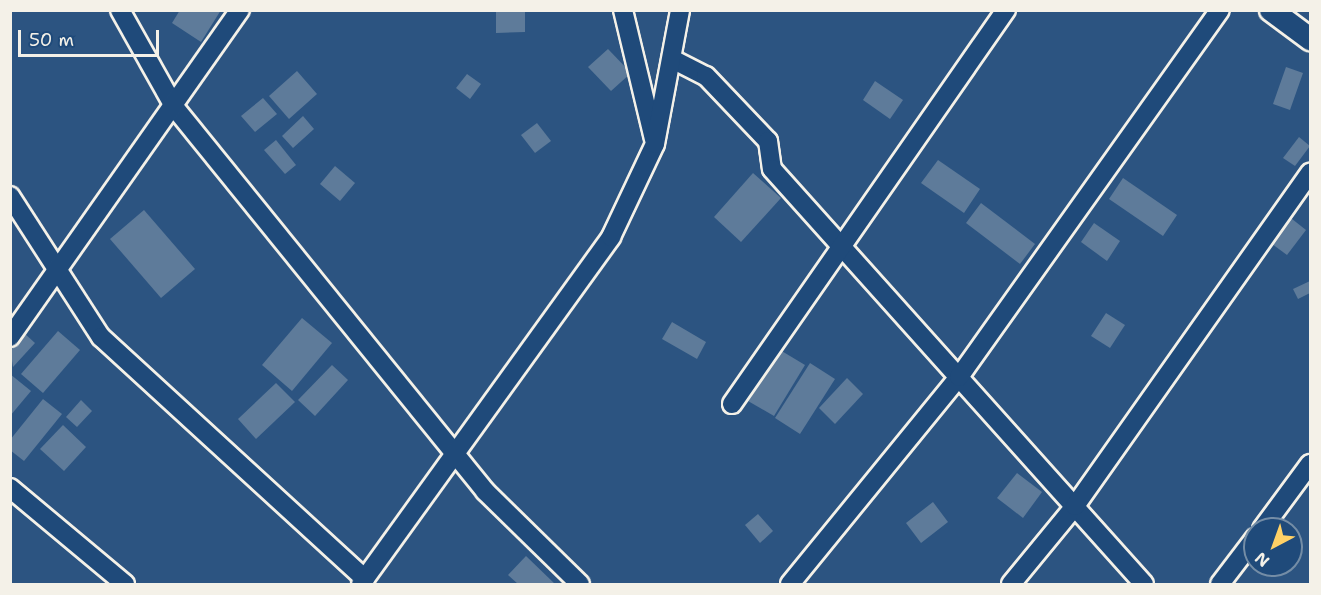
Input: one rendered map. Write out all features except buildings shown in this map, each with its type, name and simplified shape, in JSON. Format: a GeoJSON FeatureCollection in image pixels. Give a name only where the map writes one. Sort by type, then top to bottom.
{"type":"FeatureCollection","features":[{"type":"Feature","properties":{"kind":"main road"},"geometry":{"type":"LineString","coordinates":[[1271,10],[1311,39]]}},
{"type":"Feature","properties":{"kind":"street"},"geometry":{"type":"LineString","coordinates":[[120,10],[176,108],[454,453],[580,585]]}},
{"type":"Feature","properties":{"kind":"street"},"geometry":{"type":"LineString","coordinates":[[10,337],[176,108],[240,10]]}},
{"type":"Feature","properties":{"kind":"street"},"geometry":{"type":"LineString","coordinates":[[623,10],[655,144]]}},
{"type":"Feature","properties":{"kind":"street"},"geometry":{"type":"LineString","coordinates":[[10,196],[57,274],[101,337],[363,582],[611,237],[655,144],[680,10]]}},
{"type":"Feature","properties":{"kind":"street"},"geometry":{"type":"LineString","coordinates":[[732,404],[1006,10]]}},
{"type":"Feature","properties":{"kind":"street"},"geometry":{"type":"LineString","coordinates":[[790,585],[959,377],[1220,10]]}},
{"type":"Feature","properties":{"kind":"street"},"geometry":{"type":"LineString","coordinates":[[672,59],[706,76],[768,141],[772,169],[1144,585]]}},
{"type":"Feature","properties":{"kind":"street"},"geometry":{"type":"LineString","coordinates":[[1011,585],[1075,506],[1311,173]]}},
{"type":"Feature","properties":{"kind":"street"},"geometry":{"type":"LineString","coordinates":[[1271,517],[1311,464]]}},
{"type":"Feature","properties":{"kind":"street"},"geometry":{"type":"LineString","coordinates":[[10,488],[125,585]]}},
{"type":"Feature","properties":{"kind":"street"},"geometry":{"type":"LineString","coordinates":[[1220,585],[1243,554]]}}]}
